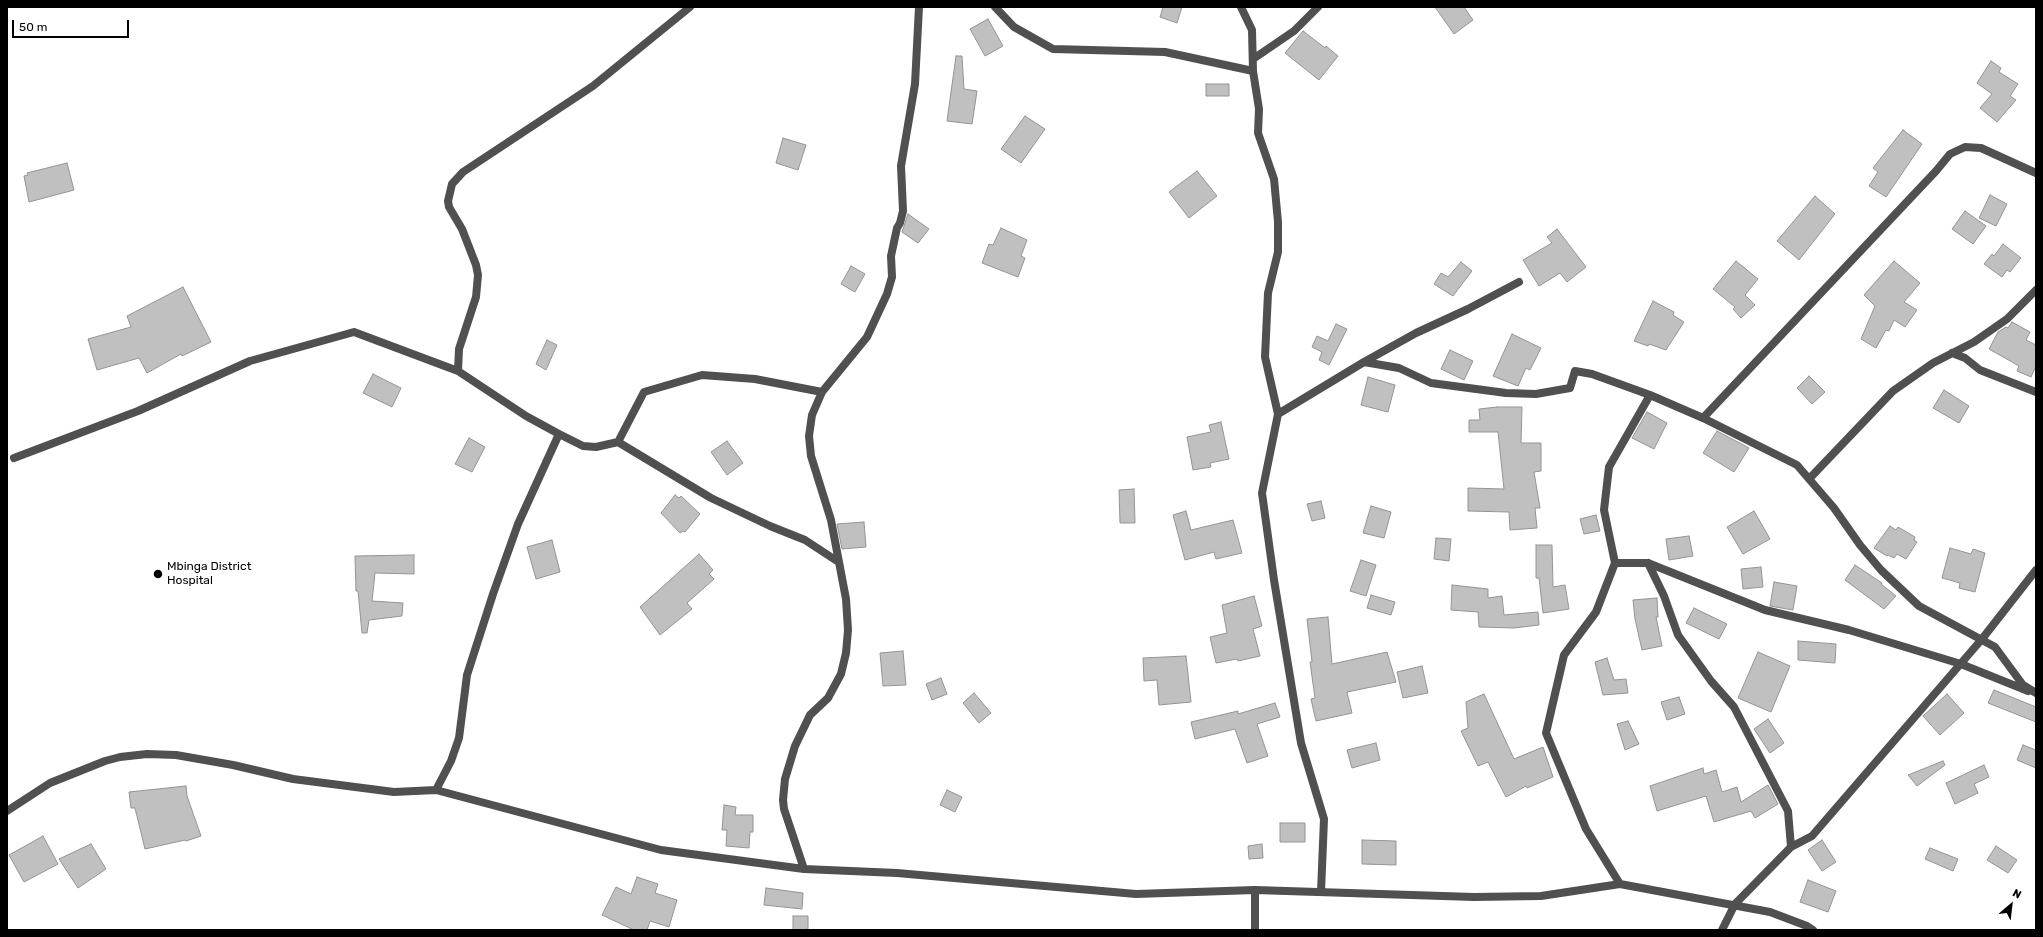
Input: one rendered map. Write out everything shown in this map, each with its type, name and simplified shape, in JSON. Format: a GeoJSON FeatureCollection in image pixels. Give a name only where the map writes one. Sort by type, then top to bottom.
{"type":"FeatureCollection","features":[{"type":"Feature","properties":{"kind":"street"},"geometry":{"type":"LineString","coordinates":[[458,371],[458,349],[476,297],[478,276],[476,265],[462,229],[449,207],[448,201],[452,184],[463,172],[593,86],[690,7]]}},
{"type":"Feature","properties":{"kind":"street"},"geometry":{"type":"LineString","coordinates":[[804,869],[784,809],[783,793],[785,779],[798,740],[810,715],[828,698],[841,674],[848,630],[846,599],[837,561],[831,520],[811,456],[810,436],[812,414],[822,392],[867,337],[887,294],[892,277],[891,256],[897,228],[903,211],[901,166],[914,84],[919,7]]}},
{"type":"Feature","properties":{"kind":"street"},"geometry":{"type":"LineString","coordinates":[[995,7],[1014,27],[1053,49],[1165,52],[1253,71]]}},
{"type":"Feature","properties":{"kind":"street"},"geometry":{"type":"LineString","coordinates":[[1241,7],[1252,30],[1253,71],[1259,109],[1258,133],[1274,179],[1278,222],[1278,252],[1268,293],[1265,357],[1278,414],[1262,493],[1274,580],[1301,743],[1324,819],[1321,892]]}},
{"type":"Feature","properties":{"kind":"street"},"geometry":{"type":"LineString","coordinates":[[1253,59],[1294,31],[1318,7]]}},
{"type":"Feature","properties":{"kind":"street"},"geometry":{"type":"LineString","coordinates":[[1703,418],[1936,171],[1950,154],[1965,147],[1981,148],[2036,173]]}},
{"type":"Feature","properties":{"kind":"street"},"geometry":{"type":"LineString","coordinates":[[1278,414],[1364,362],[1416,333],[1468,310],[1518,282]]}},
{"type":"Feature","properties":{"kind":"street"},"geometry":{"type":"LineString","coordinates":[[1809,479],[1893,391],[1933,363],[1974,342],[2007,319],[2036,290]]}},
{"type":"Feature","properties":{"kind":"street"},"geometry":{"type":"LineString","coordinates":[[14,458],[138,411],[250,360],[354,332],[458,371],[520,413],[583,446],[596,447],[618,442],[711,498],[770,526],[805,540],[837,561]]}},
{"type":"Feature","properties":{"kind":"street"},"geometry":{"type":"LineString","coordinates":[[1952,353],[1965,358],[1980,370],[2036,392]]}},
{"type":"Feature","properties":{"kind":"street"},"geometry":{"type":"LineString","coordinates":[[1364,362],[1399,368],[1431,383],[1506,393],[1536,394],[1570,388],[1575,371],[1592,374],[1650,395],[1703,418],[1797,465],[1834,508],[1860,545],[1881,570],[1919,606],[1995,646],[2023,685],[2036,693]]}},
{"type":"Feature","properties":{"kind":"street"},"geometry":{"type":"LineString","coordinates":[[618,442],[644,392],[702,375],[755,378],[822,392]]}},
{"type":"Feature","properties":{"kind":"street"},"geometry":{"type":"LineString","coordinates":[[1620,884],[1586,828],[1546,733],[1564,655],[1596,612],[1615,563],[1604,510],[1609,467],[1650,395]]}},
{"type":"Feature","properties":{"kind":"street"},"geometry":{"type":"LineString","coordinates":[[436,790],[451,761],[459,738],[467,675],[493,594],[518,524],[559,434]]}},
{"type":"Feature","properties":{"kind":"street"},"geometry":{"type":"LineString","coordinates":[[1615,563],[1648,563],[1764,610],[1849,630],[1960,664],[2036,693]]}},
{"type":"Feature","properties":{"kind":"street"},"geometry":{"type":"LineString","coordinates":[[1648,563],[1664,596],[1678,635],[1711,681],[1734,707],[1788,811],[1791,847]]}},
{"type":"Feature","properties":{"kind":"street"},"geometry":{"type":"LineString","coordinates":[[1722,930],[1735,904],[1791,847],[1812,836],[1982,639],[2036,570]]}},
{"type":"Feature","properties":{"kind":"street"},"geometry":{"type":"LineString","coordinates":[[7,811],[50,783],[68,774],[120,757],[147,754],[176,754],[293,778],[394,792],[436,790],[661,850],[804,869],[897,873],[1136,894],[1255,890],[1541,896],[1620,884],[1735,904],[1770,912],[1807,926],[1813,930]]}},
{"type":"Feature","properties":{"kind":"street"},"geometry":{"type":"LineString","coordinates":[[1255,890],[1255,930]]}},
{"type":"Feature","properties":{"kind":"building"},"geometry":{"type":"Polygon","coordinates":[[[1163,7],[1182,7],[1177,23],[1160,17],[1163,7]]]}},
{"type":"Feature","properties":{"kind":"building"},"geometry":{"type":"Polygon","coordinates":[[[1435,7],[1464,7],[1473,20],[1454,34],[1435,7]]]}},
{"type":"Feature","properties":{"kind":"building"},"geometry":{"type":"Polygon","coordinates":[[[988,19],[1003,46],[985,56],[970,29],[988,19]]]}},
{"type":"Feature","properties":{"kind":"building"},"geometry":{"type":"Polygon","coordinates":[[[1303,31],[1338,56],[1319,80],[1285,53],[1303,31]]]}},
{"type":"Feature","properties":{"kind":"building"},"geometry":{"type":"Polygon","coordinates":[[[956,56],[962,56],[964,89],[977,91],[972,124],[947,121],[956,56]]]}},
{"type":"Feature","properties":{"kind":"building"},"geometry":{"type":"Polygon","coordinates":[[[1991,61],[2001,68],[1999,72],[2018,84],[2010,96],[2016,100],[1997,122],[1980,108],[1992,94],[1977,83],[1991,61]]]}},
{"type":"Feature","properties":{"kind":"building"},"geometry":{"type":"Polygon","coordinates":[[[1206,84],[1229,84],[1229,96],[1206,96],[1206,84]]]}},
{"type":"Feature","properties":{"kind":"building"},"geometry":{"type":"Polygon","coordinates":[[[1025,116],[1045,129],[1021,163],[1001,149],[1025,116]]]}},
{"type":"Feature","properties":{"kind":"building"},"geometry":{"type":"Polygon","coordinates":[[[1903,130],[1922,144],[1886,197],[1869,186],[1878,172],[1873,168],[1903,130]]]}},
{"type":"Feature","properties":{"kind":"building"},"geometry":{"type":"Polygon","coordinates":[[[783,138],[806,145],[798,170],[776,163],[783,138]]]}},
{"type":"Feature","properties":{"kind":"building"},"geometry":{"type":"Polygon","coordinates":[[[67,163],[74,190],[29,202],[24,176],[28,175],[27,173],[67,163]]]}},
{"type":"Feature","properties":{"kind":"building"},"geometry":{"type":"Polygon","coordinates":[[[1197,171],[1217,196],[1189,218],[1169,192],[1197,171]]]}},
{"type":"Feature","properties":{"kind":"building"},"geometry":{"type":"Polygon","coordinates":[[[1990,195],[2007,204],[1996,226],[1979,218],[1990,195]]]}},
{"type":"Feature","properties":{"kind":"building"},"geometry":{"type":"Polygon","coordinates":[[[1815,196],[1835,214],[1799,260],[1777,241],[1815,196]]]}},
{"type":"Feature","properties":{"kind":"building"},"geometry":{"type":"Polygon","coordinates":[[[1965,211],[1986,226],[1973,244],[1952,229],[1965,211]]]}},
{"type":"Feature","properties":{"kind":"building"},"geometry":{"type":"Polygon","coordinates":[[[908,214],[929,229],[918,243],[902,232],[908,214]]]}},
{"type":"Feature","properties":{"kind":"building"},"geometry":{"type":"Polygon","coordinates":[[[1001,228],[1027,240],[1021,256],[1025,258],[1018,277],[982,263],[989,244],[993,245],[1001,228]]]}},
{"type":"Feature","properties":{"kind":"building"},"geometry":{"type":"Polygon","coordinates":[[[1557,229],[1586,267],[1567,282],[1560,273],[1539,286],[1523,260],[1552,243],[1547,237],[1557,229]]]}},
{"type":"Feature","properties":{"kind":"building"},"geometry":{"type":"Polygon","coordinates":[[[2003,244],[2021,258],[2010,272],[2007,270],[2002,277],[1984,264],[1992,254],[1994,256],[2003,244]]]}},
{"type":"Feature","properties":{"kind":"building"},"geometry":{"type":"Polygon","coordinates":[[[1736,261],[1758,279],[1745,295],[1755,305],[1741,318],[1733,309],[1735,307],[1713,289],[1736,261]]]}},
{"type":"Feature","properties":{"kind":"building"},"geometry":{"type":"Polygon","coordinates":[[[1894,261],[1920,283],[1904,302],[1917,310],[1905,327],[1894,320],[1889,331],[1886,330],[1876,348],[1861,339],[1875,306],[1864,295],[1894,261]]]}},
{"type":"Feature","properties":{"kind":"building"},"geometry":{"type":"Polygon","coordinates":[[[1461,262],[1472,271],[1453,296],[1434,284],[1441,273],[1448,277],[1461,262]]]}},
{"type":"Feature","properties":{"kind":"building"},"geometry":{"type":"Polygon","coordinates":[[[851,266],[865,274],[855,292],[841,284],[851,266]]]}},
{"type":"Feature","properties":{"kind":"building"},"geometry":{"type":"Polygon","coordinates":[[[183,287],[211,342],[182,356],[181,354],[147,373],[139,358],[97,370],[88,339],[131,327],[127,316],[183,287]]]}},
{"type":"Feature","properties":{"kind":"building"},"geometry":{"type":"Polygon","coordinates":[[[1653,301],[1674,312],[1673,315],[1684,322],[1666,350],[1634,341],[1653,301]]]}},
{"type":"Feature","properties":{"kind":"building"},"geometry":{"type":"Polygon","coordinates":[[[2012,322],[2030,332],[2026,340],[2036,345],[2036,366],[2031,377],[2017,371],[2019,366],[1989,349],[1998,332],[2006,327],[2008,328],[2012,322]]]}},
{"type":"Feature","properties":{"kind":"building"},"geometry":{"type":"Polygon","coordinates":[[[1336,324],[1347,329],[1329,365],[1319,360],[1322,352],[1312,347],[1317,336],[1328,341],[1336,324]]]}},
{"type":"Feature","properties":{"kind":"building"},"geometry":{"type":"Polygon","coordinates":[[[1512,334],[1541,348],[1530,370],[1526,368],[1518,386],[1493,376],[1512,334]]]}},
{"type":"Feature","properties":{"kind":"building"},"geometry":{"type":"Polygon","coordinates":[[[547,340],[557,345],[546,370],[536,364],[547,340]]]}},
{"type":"Feature","properties":{"kind":"building"},"geometry":{"type":"Polygon","coordinates":[[[1450,350],[1473,361],[1464,380],[1441,369],[1450,350]]]}},
{"type":"Feature","properties":{"kind":"building"},"geometry":{"type":"Polygon","coordinates":[[[373,374],[401,388],[392,407],[363,393],[373,374]]]}},
{"type":"Feature","properties":{"kind":"building"},"geometry":{"type":"Polygon","coordinates":[[[1809,376],[1825,392],[1812,404],[1797,388],[1809,376]]]}},
{"type":"Feature","properties":{"kind":"building"},"geometry":{"type":"Polygon","coordinates":[[[1368,377],[1395,385],[1388,412],[1361,405],[1368,377]]]}},
{"type":"Feature","properties":{"kind":"building"},"geometry":{"type":"Polygon","coordinates":[[[1944,390],[1969,406],[1959,423],[1933,408],[1944,390]]]}},
{"type":"Feature","properties":{"kind":"building"},"geometry":{"type":"Polygon","coordinates":[[[1522,407],[1521,443],[1541,443],[1541,471],[1534,472],[1540,508],[1535,508],[1537,528],[1510,530],[1509,512],[1468,511],[1468,488],[1504,489],[1498,432],[1469,432],[1469,420],[1480,420],[1479,409],[1522,407]]]}},
{"type":"Feature","properties":{"kind":"building"},"geometry":{"type":"Polygon","coordinates":[[[1647,412],[1667,423],[1654,449],[1632,438],[1647,412]]]}},
{"type":"Feature","properties":{"kind":"building"},"geometry":{"type":"Polygon","coordinates":[[[1221,422],[1229,459],[1210,463],[1211,467],[1193,470],[1187,437],[1211,432],[1209,425],[1221,422]]]}},
{"type":"Feature","properties":{"kind":"building"},"geometry":{"type":"Polygon","coordinates":[[[1717,431],[1749,448],[1734,472],[1703,453],[1717,431]]]}},
{"type":"Feature","properties":{"kind":"building"},"geometry":{"type":"Polygon","coordinates":[[[469,438],[485,447],[472,472],[455,464],[469,438]]]}},
{"type":"Feature","properties":{"kind":"building"},"geometry":{"type":"Polygon","coordinates":[[[727,441],[743,463],[727,475],[711,452],[727,441]]]}},
{"type":"Feature","properties":{"kind":"building"},"geometry":{"type":"Polygon","coordinates":[[[1134,489],[1135,523],[1120,523],[1119,490],[1134,489]]]}},
{"type":"Feature","properties":{"kind":"building"},"geometry":{"type":"Polygon","coordinates":[[[675,495],[679,498],[681,496],[700,514],[685,532],[683,531],[680,533],[661,513],[675,495]]]}},
{"type":"Feature","properties":{"kind":"building"},"geometry":{"type":"Polygon","coordinates":[[[1321,501],[1325,518],[1312,521],[1307,504],[1321,501]]]}},
{"type":"Feature","properties":{"kind":"building"},"geometry":{"type":"Polygon","coordinates":[[[1371,506],[1391,512],[1384,538],[1363,533],[1371,506]]]}},
{"type":"Feature","properties":{"kind":"building"},"geometry":{"type":"Polygon","coordinates":[[[1186,511],[1191,530],[1233,520],[1242,553],[1216,559],[1214,552],[1185,560],[1173,515],[1186,511]]]}},
{"type":"Feature","properties":{"kind":"building"},"geometry":{"type":"Polygon","coordinates":[[[1754,511],[1770,539],[1743,554],[1727,527],[1754,511]]]}},
{"type":"Feature","properties":{"kind":"building"},"geometry":{"type":"Polygon","coordinates":[[[1596,515],[1600,531],[1584,534],[1580,519],[1596,515]]]}},
{"type":"Feature","properties":{"kind":"building"},"geometry":{"type":"Polygon","coordinates":[[[864,522],[866,547],[842,549],[837,524],[864,522]]]}},
{"type":"Feature","properties":{"kind":"building"},"geometry":{"type":"Polygon","coordinates":[[[1890,526],[1896,530],[1898,527],[1915,537],[1914,540],[1917,542],[1906,559],[1897,554],[1894,558],[1888,555],[1887,556],[1874,548],[1890,526]]]}},
{"type":"Feature","properties":{"kind":"building"},"geometry":{"type":"Polygon","coordinates":[[[1689,536],[1693,556],[1669,560],[1666,539],[1689,536]]]}},
{"type":"Feature","properties":{"kind":"building"},"geometry":{"type":"Polygon","coordinates":[[[1436,538],[1451,539],[1449,561],[1434,559],[1436,538]]]}},
{"type":"Feature","properties":{"kind":"building"},"geometry":{"type":"Polygon","coordinates":[[[552,540],[560,572],[536,579],[527,547],[552,540]]]}},
{"type":"Feature","properties":{"kind":"building"},"geometry":{"type":"Polygon","coordinates":[[[1536,545],[1552,545],[1553,587],[1565,585],[1569,609],[1543,613],[1539,578],[1536,578],[1536,545]]]}},
{"type":"Feature","properties":{"kind":"building"},"geometry":{"type":"Polygon","coordinates":[[[1950,548],[1971,554],[1973,549],[1985,553],[1975,592],[1959,588],[1960,583],[1942,578],[1950,548]]]}},
{"type":"Feature","properties":{"kind":"building"},"geometry":{"type":"Polygon","coordinates":[[[699,554],[713,570],[709,574],[714,579],[687,603],[692,609],[660,635],[640,607],[699,554]]]}},
{"type":"Feature","properties":{"kind":"building"},"geometry":{"type":"Polygon","coordinates":[[[414,555],[414,574],[375,573],[372,601],[403,603],[402,616],[369,620],[367,633],[362,633],[358,591],[356,591],[355,556],[414,555]]]}},
{"type":"Feature","properties":{"kind":"building"},"geometry":{"type":"Polygon","coordinates":[[[1361,560],[1376,565],[1366,596],[1350,591],[1361,560]]]}},
{"type":"Feature","properties":{"kind":"building"},"geometry":{"type":"Polygon","coordinates":[[[1855,565],[1882,583],[1881,584],[1896,596],[1884,609],[1845,580],[1855,565]]]}},
{"type":"Feature","properties":{"kind":"building"},"geometry":{"type":"Polygon","coordinates":[[[1761,567],[1763,587],[1743,589],[1741,569],[1761,567]]]}},
{"type":"Feature","properties":{"kind":"building"},"geometry":{"type":"Polygon","coordinates":[[[1774,582],[1797,586],[1793,610],[1770,606],[1774,582]]]}},
{"type":"Feature","properties":{"kind":"building"},"geometry":{"type":"Polygon","coordinates":[[[1452,585],[1488,589],[1488,598],[1502,596],[1504,615],[1538,612],[1539,625],[1514,628],[1479,627],[1478,612],[1451,610],[1452,585]]]}},
{"type":"Feature","properties":{"kind":"building"},"geometry":{"type":"Polygon","coordinates":[[[1371,595],[1395,602],[1391,615],[1367,608],[1371,595]]]}},
{"type":"Feature","properties":{"kind":"building"},"geometry":{"type":"Polygon","coordinates":[[[1254,596],[1262,626],[1253,629],[1260,656],[1238,661],[1237,659],[1216,663],[1210,637],[1227,633],[1222,605],[1254,596]]]}},
{"type":"Feature","properties":{"kind":"building"},"geometry":{"type":"Polygon","coordinates":[[[1657,598],[1658,617],[1656,617],[1662,646],[1642,650],[1635,619],[1633,600],[1657,598]]]}},
{"type":"Feature","properties":{"kind":"building"},"geometry":{"type":"Polygon","coordinates":[[[1694,608],[1727,624],[1719,639],[1686,623],[1694,608]]]}},
{"type":"Feature","properties":{"kind":"building"},"geometry":{"type":"Polygon","coordinates":[[[1328,617],[1332,664],[1387,652],[1396,682],[1347,692],[1352,713],[1316,721],[1311,699],[1315,698],[1310,662],[1312,662],[1307,619],[1328,617]]]}},
{"type":"Feature","properties":{"kind":"building"},"geometry":{"type":"Polygon","coordinates":[[[1798,641],[1836,644],[1835,663],[1798,660],[1798,641]]]}},
{"type":"Feature","properties":{"kind":"building"},"geometry":{"type":"Polygon","coordinates":[[[903,651],[906,685],[883,686],[880,653],[903,651]]]}},
{"type":"Feature","properties":{"kind":"building"},"geometry":{"type":"Polygon","coordinates":[[[1758,652],[1790,666],[1771,712],[1738,698],[1758,652]]]}},
{"type":"Feature","properties":{"kind":"building"},"geometry":{"type":"Polygon","coordinates":[[[1186,656],[1191,702],[1159,705],[1157,680],[1144,681],[1143,658],[1186,656]]]}},
{"type":"Feature","properties":{"kind":"building"},"geometry":{"type":"Polygon","coordinates":[[[1607,658],[1614,680],[1626,679],[1628,693],[1603,695],[1595,662],[1607,658]]]}},
{"type":"Feature","properties":{"kind":"building"},"geometry":{"type":"Polygon","coordinates":[[[1422,666],[1428,693],[1403,698],[1397,672],[1422,666]]]}},
{"type":"Feature","properties":{"kind":"building"},"geometry":{"type":"Polygon","coordinates":[[[941,678],[947,694],[932,700],[926,684],[941,678]]]}},
{"type":"Feature","properties":{"kind":"building"},"geometry":{"type":"Polygon","coordinates":[[[1994,690],[2036,707],[2036,722],[1988,703],[1994,690]]]}},
{"type":"Feature","properties":{"kind":"building"},"geometry":{"type":"Polygon","coordinates":[[[974,693],[991,713],[979,723],[963,703],[974,693]]]}},
{"type":"Feature","properties":{"kind":"building"},"geometry":{"type":"Polygon","coordinates":[[[1484,694],[1514,759],[1543,747],[1553,777],[1527,788],[1526,786],[1506,797],[1488,762],[1478,766],[1461,731],[1468,728],[1466,702],[1484,694]]]}},
{"type":"Feature","properties":{"kind":"building"},"geometry":{"type":"Polygon","coordinates":[[[1947,694],[1964,713],[1940,735],[1923,716],[1947,694]]]}},
{"type":"Feature","properties":{"kind":"building"},"geometry":{"type":"Polygon","coordinates":[[[1679,697],[1685,714],[1667,720],[1661,702],[1679,697]]]}},
{"type":"Feature","properties":{"kind":"building"},"geometry":{"type":"Polygon","coordinates":[[[1275,703],[1280,717],[1257,724],[1268,756],[1247,763],[1235,729],[1195,739],[1191,722],[1238,711],[1238,714],[1275,703]]]}},
{"type":"Feature","properties":{"kind":"building"},"geometry":{"type":"Polygon","coordinates":[[[1768,719],[1784,743],[1770,753],[1754,729],[1768,719]]]}},
{"type":"Feature","properties":{"kind":"building"},"geometry":{"type":"Polygon","coordinates":[[[1628,721],[1639,744],[1625,750],[1617,724],[1628,721]]]}},
{"type":"Feature","properties":{"kind":"building"},"geometry":{"type":"Polygon","coordinates":[[[1376,743],[1380,760],[1352,768],[1347,750],[1376,743]]]}},
{"type":"Feature","properties":{"kind":"building"},"geometry":{"type":"Polygon","coordinates":[[[2023,745],[2036,750],[2036,768],[2017,760],[2023,745]]]}},
{"type":"Feature","properties":{"kind":"building"},"geometry":{"type":"Polygon","coordinates":[[[1943,761],[1945,765],[1917,786],[1908,775],[1943,761]]]}},
{"type":"Feature","properties":{"kind":"building"},"geometry":{"type":"Polygon","coordinates":[[[1984,765],[1989,777],[1974,784],[1978,793],[1955,804],[1946,783],[1984,765]]]}},
{"type":"Feature","properties":{"kind":"building"},"geometry":{"type":"Polygon","coordinates":[[[1703,768],[1704,774],[1716,770],[1722,792],[1737,787],[1741,802],[1768,785],[1778,804],[1755,818],[1751,811],[1714,822],[1706,796],[1657,811],[1650,786],[1703,768]]]}},
{"type":"Feature","properties":{"kind":"building"},"geometry":{"type":"Polygon","coordinates":[[[186,786],[187,796],[201,836],[186,841],[145,849],[135,808],[131,808],[129,792],[186,786]]]}},
{"type":"Feature","properties":{"kind":"building"},"geometry":{"type":"Polygon","coordinates":[[[947,790],[962,797],[955,812],[940,805],[947,790]]]}},
{"type":"Feature","properties":{"kind":"building"},"geometry":{"type":"Polygon","coordinates":[[[724,805],[736,807],[735,815],[753,815],[753,832],[750,832],[749,848],[726,846],[727,830],[722,830],[724,805]]]}},
{"type":"Feature","properties":{"kind":"building"},"geometry":{"type":"Polygon","coordinates":[[[1280,823],[1305,823],[1305,842],[1280,842],[1280,823]]]}},
{"type":"Feature","properties":{"kind":"building"},"geometry":{"type":"Polygon","coordinates":[[[43,836],[58,864],[24,882],[9,855],[43,836]]]}},
{"type":"Feature","properties":{"kind":"building"},"geometry":{"type":"Polygon","coordinates":[[[1362,840],[1396,841],[1396,865],[1362,864],[1362,840]]]}},
{"type":"Feature","properties":{"kind":"building"},"geometry":{"type":"Polygon","coordinates":[[[1822,840],[1836,862],[1822,871],[1808,850],[1822,840]]]}},
{"type":"Feature","properties":{"kind":"building"},"geometry":{"type":"Polygon","coordinates":[[[91,844],[106,869],[78,888],[59,859],[91,844]]]}},
{"type":"Feature","properties":{"kind":"building"},"geometry":{"type":"Polygon","coordinates":[[[1262,844],[1263,858],[1249,859],[1248,846],[1262,844]]]}},
{"type":"Feature","properties":{"kind":"building"},"geometry":{"type":"Polygon","coordinates":[[[1996,846],[2017,860],[2008,873],[1987,860],[1996,846]]]}},
{"type":"Feature","properties":{"kind":"building"},"geometry":{"type":"Polygon","coordinates":[[[1930,848],[1958,859],[1953,871],[1925,859],[1930,848]]]}},
{"type":"Feature","properties":{"kind":"building"},"geometry":{"type":"Polygon","coordinates":[[[637,877],[658,884],[655,893],[677,900],[669,927],[650,921],[647,930],[634,930],[602,915],[616,887],[631,894],[637,877]]]}},
{"type":"Feature","properties":{"kind":"building"},"geometry":{"type":"Polygon","coordinates":[[[1808,880],[1836,891],[1828,912],[1800,902],[1808,880]]]}},
{"type":"Feature","properties":{"kind":"building"},"geometry":{"type":"Polygon","coordinates":[[[766,888],[803,893],[802,909],[764,905],[766,888]]]}},
{"type":"Feature","properties":{"kind":"building"},"geometry":{"type":"Polygon","coordinates":[[[793,916],[808,916],[808,930],[793,930],[793,916]]]}},
{"type":"Feature","properties":{"kind":"place","name":"Mbinga District Hospital"},"geometry":{"type":"Point","coordinates":[158,574]}}]}
